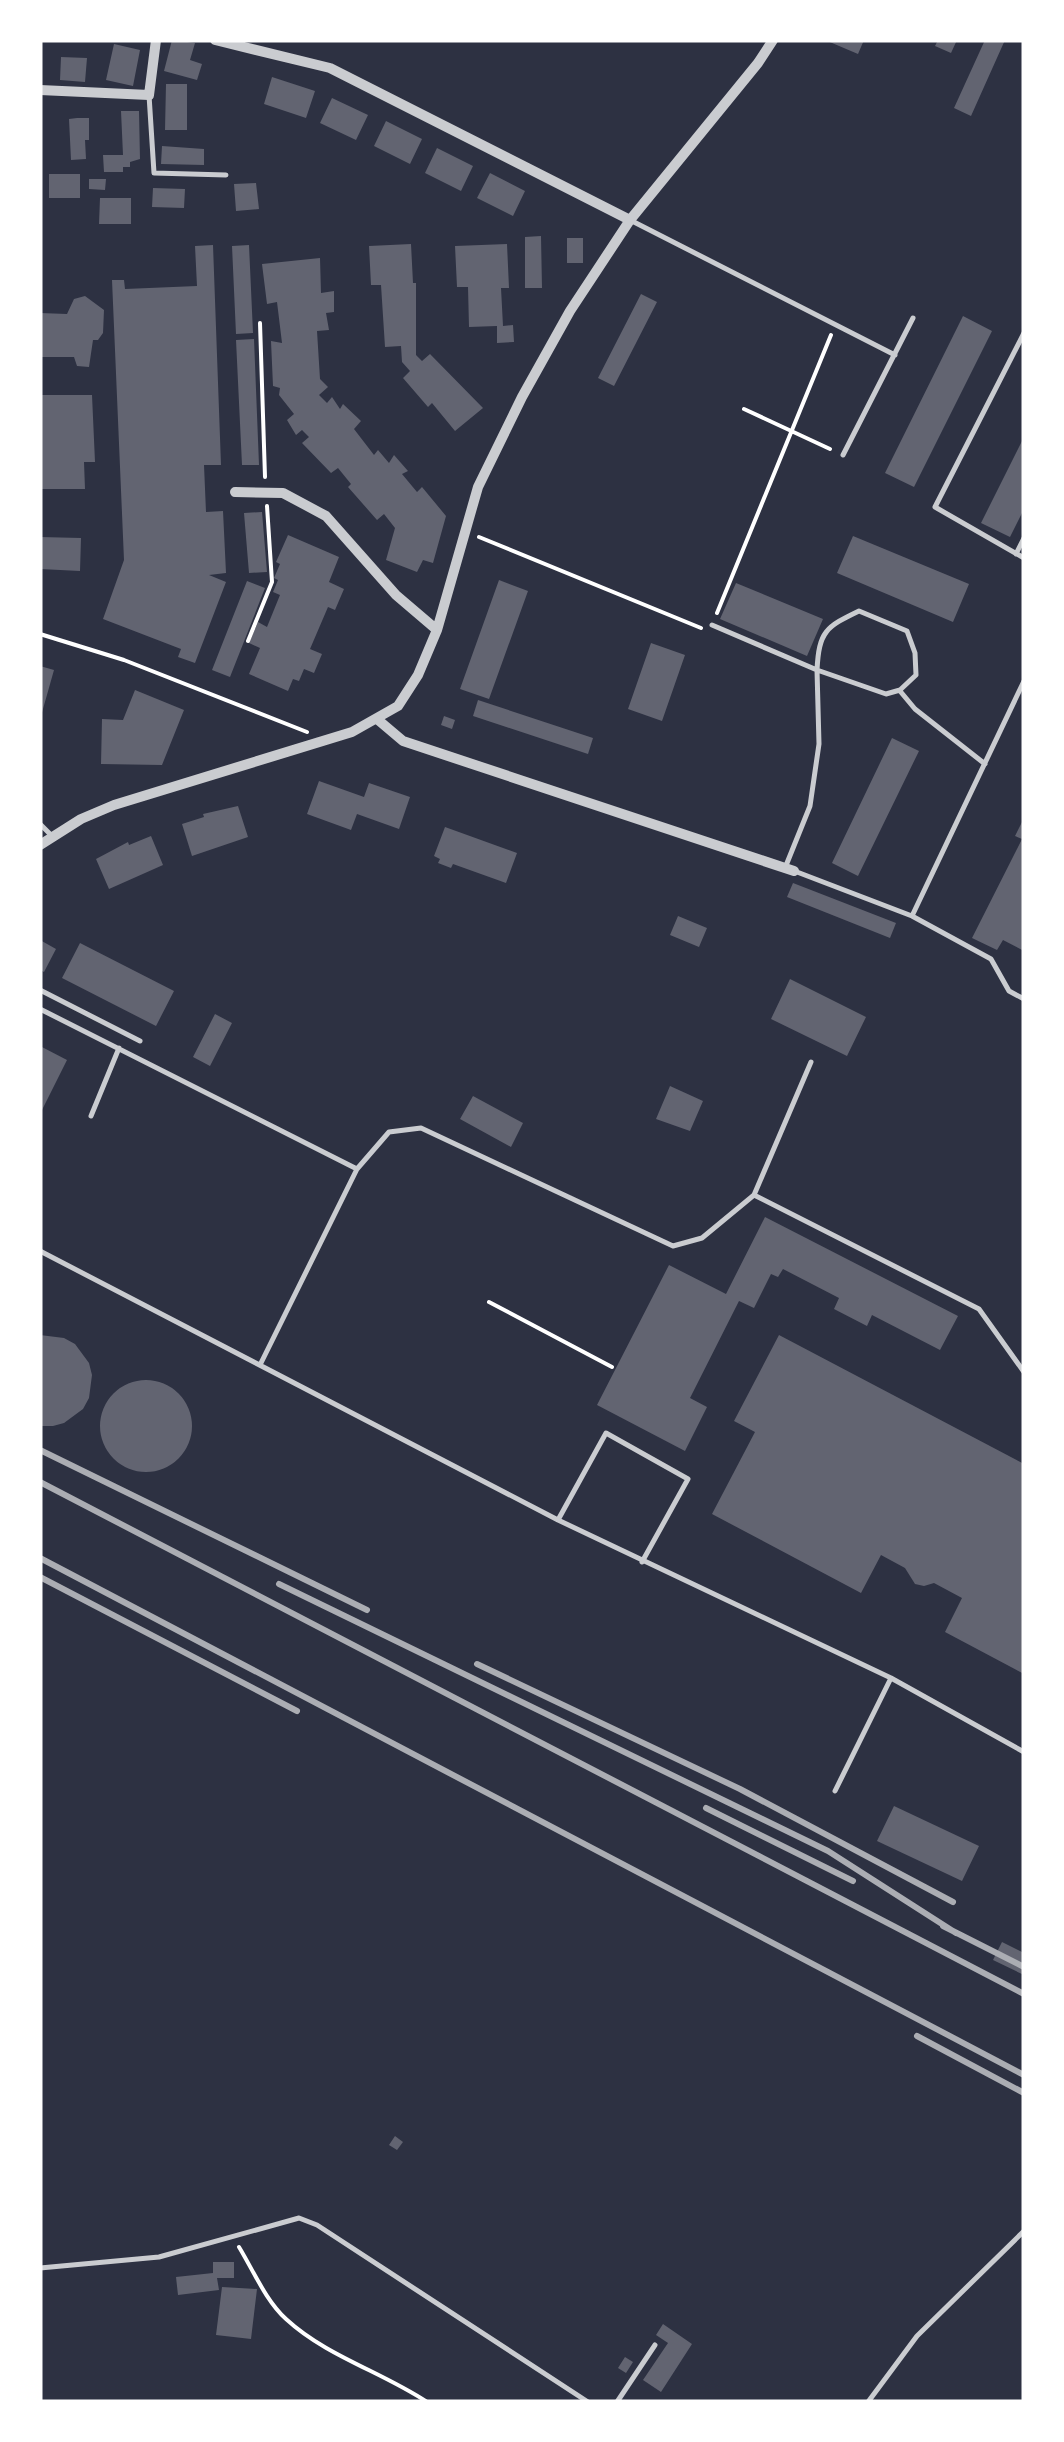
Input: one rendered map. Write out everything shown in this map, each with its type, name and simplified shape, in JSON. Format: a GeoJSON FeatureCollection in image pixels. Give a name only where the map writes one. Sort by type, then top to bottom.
{"type":"FeatureCollection","features":[{"type":"Feature","properties":{"kind":"street"},"geometry":{"type":"LineString","coordinates":[[40,90],[149,95],[156,40]]}},
{"type":"Feature","properties":{"kind":"street"},"geometry":{"type":"LineString","coordinates":[[215,40],[330,68],[630,220]]}},
{"type":"Feature","properties":{"kind":"street"},"geometry":{"type":"LineString","coordinates":[[40,845],[81,818],[114,805],[352,732],[398,706],[418,675],[437,630],[478,487],[570,311],[630,220],[773,40]]}},
{"type":"Feature","properties":{"kind":"street"},"geometry":{"type":"LineString","coordinates":[[235,492],[283,493],[326,516],[396,594],[437,630]]}},
{"type":"Feature","properties":{"kind":"street"},"geometry":{"type":"LineString","coordinates":[[378,720],[403,740],[789,869]]}},
{"type":"Feature","properties":{"kind":"lane"},"geometry":{"type":"LineString","coordinates":[[149,95],[154,173],[226,175]]}},
{"type":"Feature","properties":{"kind":"lane"},"geometry":{"type":"LineString","coordinates":[[630,220],[895,355]]}},
{"type":"Feature","properties":{"kind":"lane"},"geometry":{"type":"LineString","coordinates":[[844,456],[913,318]]}},
{"type":"Feature","properties":{"kind":"lane"},"geometry":{"type":"LineString","coordinates":[[1024,333],[935,507],[1024,558]]}},
{"type":"Feature","properties":{"kind":"lane"},"geometry":{"type":"LineString","coordinates":[[1016,554],[1024,538]]}},
{"type":"Feature","properties":{"kind":"lane"},"geometry":{"type":"LineString","coordinates":[[712,625],[817,670],[886,694],[900,690],[916,675],[916,653],[908,631],[859,611],[828,626],[818,646],[817,670],[818,744],[810,806],[789,869],[912,916],[991,959],[1008,991],[1024,999]]}},
{"type":"Feature","properties":{"kind":"lane"},"geometry":{"type":"LineString","coordinates":[[912,916],[1024,681]]}},
{"type":"Feature","properties":{"kind":"lane"},"geometry":{"type":"LineString","coordinates":[[900,690],[915,709],[984,764]]}},
{"type":"Feature","properties":{"kind":"lane"},"geometry":{"type":"LineString","coordinates":[[40,824],[53,836]]}},
{"type":"Feature","properties":{"kind":"lane"},"geometry":{"type":"LineString","coordinates":[[40,990],[140,1042]]}},
{"type":"Feature","properties":{"kind":"lane"},"geometry":{"type":"LineString","coordinates":[[40,1008],[358,1168]]}},
{"type":"Feature","properties":{"kind":"lane"},"geometry":{"type":"LineString","coordinates":[[91,1116],[119,1048]]}},
{"type":"Feature","properties":{"kind":"lane"},"geometry":{"type":"LineString","coordinates":[[260,1365],[358,1168],[389,1132],[421,1128],[673,1246],[702,1238],[754,1196],[811,1062]]}},
{"type":"Feature","properties":{"kind":"lane"},"geometry":{"type":"LineString","coordinates":[[754,1196],[979,1308],[1024,1372]]}},
{"type":"Feature","properties":{"kind":"lane"},"geometry":{"type":"LineString","coordinates":[[40,1251],[558,1520],[891,1678],[1024,1752]]}},
{"type":"Feature","properties":{"kind":"lane"},"geometry":{"type":"LineString","coordinates":[[558,1520],[606,1433],[688,1478],[642,1562]]}},
{"type":"Feature","properties":{"kind":"lane"},"geometry":{"type":"LineString","coordinates":[[835,1791],[891,1678]]}},
{"type":"Feature","properties":{"kind":"lane"},"geometry":{"type":"LineString","coordinates":[[40,2268],[159,2257],[299,2218],[317,2225],[588,2402]]}},
{"type":"Feature","properties":{"kind":"lane"},"geometry":{"type":"LineString","coordinates":[[868,2402],[917,2336],[1024,2230]]}},
{"type":"Feature","properties":{"kind":"lane"},"geometry":{"type":"LineString","coordinates":[[617,2402],[654,2346]]}},
{"type":"Feature","properties":{"kind":"path"},"geometry":{"type":"LineString","coordinates":[[465,532],[699,629],[712,625],[836,325]]}},
{"type":"Feature","properties":{"kind":"path"},"geometry":{"type":"LineString","coordinates":[[744,409],[844,456]]}},
{"type":"Feature","properties":{"kind":"path"},"geometry":{"type":"LineString","coordinates":[[40,634],[124,660],[303,728],[318,742]]}},
{"type":"Feature","properties":{"kind":"path"},"geometry":{"type":"LineString","coordinates":[[489,1302],[612,1366]]}},
{"type":"Feature","properties":{"kind":"path"},"geometry":{"type":"LineString","coordinates":[[234,2239],[283,2317],[321,2346],[427,2402]]}},
{"type":"Feature","properties":{"kind":"building"},"geometry":{"type":"Polygon","coordinates":[[[172,40],[195,43],[190,60],[202,64],[197,80],[164,71],[172,40]]]}},
{"type":"Feature","properties":{"kind":"building"},"geometry":{"type":"Polygon","coordinates":[[[825,40],[864,40],[858,54],[825,40]]]}},
{"type":"Feature","properties":{"kind":"building"},"geometry":{"type":"Polygon","coordinates":[[[938,40],[957,40],[951,53],[935,46],[938,40]]]}},
{"type":"Feature","properties":{"kind":"building"},"geometry":{"type":"Polygon","coordinates":[[[985,40],[1005,40],[971,116],[954,108],[985,40]]]}},
{"type":"Feature","properties":{"kind":"building"},"geometry":{"type":"Polygon","coordinates":[[[114,44],[140,50],[133,86],[106,80],[114,44]]]}},
{"type":"Feature","properties":{"kind":"building"},"geometry":{"type":"Polygon","coordinates":[[[61,57],[87,58],[85,82],[60,80],[61,57]]]}},
{"type":"Feature","properties":{"kind":"building"},"geometry":{"type":"Polygon","coordinates":[[[272,77],[315,91],[306,118],[264,104],[272,77]]]}},
{"type":"Feature","properties":{"kind":"building"},"geometry":{"type":"Polygon","coordinates":[[[166,84],[187,84],[187,130],[165,130],[166,84]]]}},
{"type":"Feature","properties":{"kind":"building"},"geometry":{"type":"Polygon","coordinates":[[[332,98],[368,115],[356,140],[320,123],[332,98]]]}},
{"type":"Feature","properties":{"kind":"building"},"geometry":{"type":"Polygon","coordinates":[[[121,111],[139,111],[140,159],[123,167],[123,172],[104,172],[103,155],[123,155],[121,111]]]}},
{"type":"Feature","properties":{"kind":"building"},"geometry":{"type":"Polygon","coordinates":[[[89,118],[86,159],[71,160],[69,119],[89,118]]]}},
{"type":"Feature","properties":{"kind":"building"},"geometry":{"type":"Polygon","coordinates":[[[386,121],[422,139],[410,164],[374,146],[386,121]]]}},
{"type":"Feature","properties":{"kind":"building"},"geometry":{"type":"Polygon","coordinates":[[[162,146],[204,149],[204,165],[161,164],[162,146]]]}},
{"type":"Feature","properties":{"kind":"building"},"geometry":{"type":"Polygon","coordinates":[[[437,148],[473,166],[461,191],[425,173],[437,148]]]}},
{"type":"Feature","properties":{"kind":"building"},"geometry":{"type":"Polygon","coordinates":[[[490,173],[525,191],[513,216],[477,198],[490,173]]]}},
{"type":"Feature","properties":{"kind":"building"},"geometry":{"type":"Polygon","coordinates":[[[49,174],[80,174],[80,198],[49,198],[49,174]]]}},
{"type":"Feature","properties":{"kind":"building"},"geometry":{"type":"Polygon","coordinates":[[[89,179],[106,179],[105,190],[89,189],[89,179]]]}},
{"type":"Feature","properties":{"kind":"building"},"geometry":{"type":"Polygon","coordinates":[[[256,183],[259,209],[236,211],[234,184],[256,183]]]}},
{"type":"Feature","properties":{"kind":"building"},"geometry":{"type":"Polygon","coordinates":[[[153,188],[185,189],[184,208],[152,207],[153,188]]]}},
{"type":"Feature","properties":{"kind":"building"},"geometry":{"type":"Polygon","coordinates":[[[100,198],[131,198],[131,224],[99,224],[100,198]]]}},
{"type":"Feature","properties":{"kind":"building"},"geometry":{"type":"Polygon","coordinates":[[[541,236],[542,288],[525,288],[525,237],[541,236]]]}},
{"type":"Feature","properties":{"kind":"building"},"geometry":{"type":"Polygon","coordinates":[[[567,238],[583,238],[583,263],[567,263],[567,238]]]}},
{"type":"Feature","properties":{"kind":"building"},"geometry":{"type":"Polygon","coordinates":[[[411,244],[416,283],[416,355],[422,361],[430,354],[483,408],[455,431],[432,403],[428,407],[403,378],[410,371],[402,362],[401,346],[385,347],[381,285],[371,285],[369,246],[411,244]]]}},
{"type":"Feature","properties":{"kind":"building"},"geometry":{"type":"Polygon","coordinates":[[[507,244],[509,288],[501,288],[503,326],[513,325],[514,342],[497,343],[497,326],[469,327],[468,287],[457,287],[455,246],[507,244]]]}},
{"type":"Feature","properties":{"kind":"building"},"geometry":{"type":"Polygon","coordinates":[[[213,245],[221,465],[204,465],[206,512],[223,511],[226,573],[209,575],[226,582],[195,663],[178,657],[181,649],[103,619],[124,560],[112,280],[124,280],[125,289],[197,286],[195,246],[213,245]]]}},
{"type":"Feature","properties":{"kind":"building"},"geometry":{"type":"Polygon","coordinates":[[[249,245],[253,333],[236,334],[232,246],[249,245]]]}},
{"type":"Feature","properties":{"kind":"building"},"geometry":{"type":"Polygon","coordinates":[[[320,258],[321,293],[334,291],[334,312],[326,313],[329,330],[317,331],[320,379],[328,387],[319,395],[327,403],[332,397],[340,409],[343,404],[361,421],[354,429],[374,455],[378,450],[389,463],[394,455],[408,471],[402,474],[417,492],[422,487],[446,516],[433,563],[423,560],[417,572],[386,560],[395,528],[384,514],[377,520],[348,487],[351,484],[338,468],[331,473],[302,443],[309,437],[302,430],[296,435],[287,420],[294,414],[279,395],[280,388],[273,386],[271,341],[282,343],[277,302],[267,304],[262,264],[320,258]]]}},
{"type":"Feature","properties":{"kind":"building"},"geometry":{"type":"Polygon","coordinates":[[[641,294],[657,302],[614,386],[598,378],[641,294]]]}},
{"type":"Feature","properties":{"kind":"building"},"geometry":{"type":"Polygon","coordinates":[[[85,296],[104,310],[103,333],[93,340],[89,367],[77,366],[74,357],[40,357],[40,313],[67,314],[74,299],[85,296]]]}},
{"type":"Feature","properties":{"kind":"building"},"geometry":{"type":"Polygon","coordinates":[[[963,316],[992,331],[914,487],[885,473],[963,316]]]}},
{"type":"Feature","properties":{"kind":"building"},"geometry":{"type":"Polygon","coordinates":[[[254,339],[259,465],[242,465],[236,340],[254,339]]]}},
{"type":"Feature","properties":{"kind":"building"},"geometry":{"type":"Polygon","coordinates":[[[40,395],[92,395],[95,462],[84,462],[85,489],[40,489],[40,395]]]}},
{"type":"Feature","properties":{"kind":"building"},"geometry":{"type":"Polygon","coordinates":[[[1024,437],[1024,509],[1010,537],[981,523],[1024,437]]]}},
{"type":"Feature","properties":{"kind":"building"},"geometry":{"type":"Polygon","coordinates":[[[262,512],[267,572],[249,573],[244,513],[262,512]]]}},
{"type":"Feature","properties":{"kind":"building"},"geometry":{"type":"Polygon","coordinates":[[[288,535],[339,557],[329,582],[344,589],[335,610],[328,607],[310,649],[322,654],[314,673],[304,669],[299,681],[293,679],[288,691],[249,674],[260,648],[249,643],[258,622],[267,627],[280,595],[273,592],[280,564],[276,562],[288,535]]]}},
{"type":"Feature","properties":{"kind":"building"},"geometry":{"type":"Polygon","coordinates":[[[853,536],[969,584],[953,622],[837,573],[853,536]]]}},
{"type":"Feature","properties":{"kind":"building"},"geometry":{"type":"Polygon","coordinates":[[[40,537],[81,538],[80,571],[40,569],[40,537]]]}},
{"type":"Feature","properties":{"kind":"building"},"geometry":{"type":"Polygon","coordinates":[[[499,580],[528,591],[489,699],[460,689],[499,580]]]}},
{"type":"Feature","properties":{"kind":"building"},"geometry":{"type":"Polygon","coordinates":[[[247,581],[265,588],[230,677],[212,670],[247,581]]]}},
{"type":"Feature","properties":{"kind":"building"},"geometry":{"type":"Polygon","coordinates":[[[736,583],[823,619],[807,656],[720,619],[736,583]]]}},
{"type":"Feature","properties":{"kind":"building"},"geometry":{"type":"Polygon","coordinates":[[[651,643],[685,655],[662,721],[628,709],[651,643]]]}},
{"type":"Feature","properties":{"kind":"building"},"geometry":{"type":"Polygon","coordinates":[[[40,666],[54,670],[41,716],[40,716],[40,666]]]}},
{"type":"Feature","properties":{"kind":"building"},"geometry":{"type":"Polygon","coordinates":[[[135,690],[184,710],[162,765],[101,764],[102,719],[123,720],[135,690]]]}},
{"type":"Feature","properties":{"kind":"building"},"geometry":{"type":"Polygon","coordinates":[[[478,700],[593,738],[588,754],[473,716],[478,700]]]}},
{"type":"Feature","properties":{"kind":"building"},"geometry":{"type":"Polygon","coordinates":[[[444,716],[455,720],[452,729],[441,725],[444,716]]]}},
{"type":"Feature","properties":{"kind":"building"},"geometry":{"type":"Polygon","coordinates":[[[892,738],[919,751],[858,876],[832,863],[892,738]]]}},
{"type":"Feature","properties":{"kind":"building"},"geometry":{"type":"Polygon","coordinates":[[[319,781],[364,797],[369,783],[410,797],[399,829],[357,814],[351,830],[307,814],[319,781]]]}},
{"type":"Feature","properties":{"kind":"building"},"geometry":{"type":"Polygon","coordinates":[[[238,806],[248,837],[192,856],[182,824],[204,817],[203,814],[238,806]]]}},
{"type":"Feature","properties":{"kind":"building"},"geometry":{"type":"Polygon","coordinates":[[[1024,818],[1024,951],[1003,940],[997,950],[972,938],[1022,839],[1015,836],[1024,818]]]}},
{"type":"Feature","properties":{"kind":"building"},"geometry":{"type":"Polygon","coordinates":[[[445,827],[517,853],[506,883],[453,864],[451,868],[438,863],[440,859],[434,856],[445,827]]]}},
{"type":"Feature","properties":{"kind":"building"},"geometry":{"type":"Polygon","coordinates":[[[151,836],[163,865],[109,889],[96,859],[128,842],[129,845],[151,836]]]}},
{"type":"Feature","properties":{"kind":"building"},"geometry":{"type":"Polygon","coordinates":[[[793,883],[896,923],[890,938],[787,897],[793,883]]]}},
{"type":"Feature","properties":{"kind":"building"},"geometry":{"type":"Polygon","coordinates":[[[678,916],[707,928],[699,947],[670,935],[678,916]]]}},
{"type":"Feature","properties":{"kind":"building"},"geometry":{"type":"Polygon","coordinates":[[[40,940],[56,949],[44,972],[40,970],[40,940]]]}},
{"type":"Feature","properties":{"kind":"building"},"geometry":{"type":"Polygon","coordinates":[[[80,943],[174,991],[156,1026],[62,978],[80,943]]]}},
{"type":"Feature","properties":{"kind":"building"},"geometry":{"type":"Polygon","coordinates":[[[790,979],[866,1017],[847,1056],[771,1019],[790,979]]]}},
{"type":"Feature","properties":{"kind":"building"},"geometry":{"type":"Polygon","coordinates":[[[215,1014],[232,1023],[210,1066],[193,1057],[215,1014]]]}},
{"type":"Feature","properties":{"kind":"building"},"geometry":{"type":"Polygon","coordinates":[[[40,1046],[67,1060],[40,1114],[40,1046]]]}},
{"type":"Feature","properties":{"kind":"building"},"geometry":{"type":"Polygon","coordinates":[[[670,1086],[703,1101],[690,1131],[656,1119],[670,1086]]]}},
{"type":"Feature","properties":{"kind":"building"},"geometry":{"type":"Polygon","coordinates":[[[473,1096],[523,1123],[511,1147],[460,1119],[473,1096]]]}},
{"type":"Feature","properties":{"kind":"building"},"geometry":{"type":"Polygon","coordinates":[[[765,1217],[958,1316],[940,1350],[872,1315],[867,1326],[834,1309],[839,1298],[783,1269],[778,1277],[771,1274],[754,1308],[739,1301],[690,1398],[707,1407],[685,1451],[597,1405],[669,1265],[726,1294],[765,1217]]]}},
{"type":"Feature","properties":{"kind":"building"},"geometry":{"type":"Polygon","coordinates":[[[40,1335],[64,1338],[75,1344],[89,1363],[92,1375],[83,1409],[53,1426],[40,1426],[40,1335]]]}},
{"type":"Feature","properties":{"kind":"building"},"geometry":{"type":"Polygon","coordinates":[[[779,1335],[1024,1464],[1024,1674],[945,1632],[962,1598],[934,1583],[915,1584],[905,1568],[881,1555],[861,1593],[712,1514],[755,1432],[734,1421],[779,1335]]]}},
{"type":"Feature","properties":{"kind":"building"},"geometry":{"type":"Polygon","coordinates":[[[146,1380],[163,1384],[178,1394],[188,1409],[192,1426],[188,1443],[178,1458],[163,1468],[146,1472],[129,1468],[114,1458],[104,1443],[100,1426],[104,1409],[114,1394],[129,1384],[146,1380]]]}},
{"type":"Feature","properties":{"kind":"building"},"geometry":{"type":"Polygon","coordinates":[[[894,1806],[979,1846],[962,1881],[877,1841],[894,1806]]]}},
{"type":"Feature","properties":{"kind":"building"},"geometry":{"type":"Polygon","coordinates":[[[1002,1942],[1024,1953],[1024,1975],[993,1960],[1002,1942]]]}},
{"type":"Feature","properties":{"kind":"building"},"geometry":{"type":"Polygon","coordinates":[[[395,2136],[403,2142],[397,2150],[389,2145],[395,2136]]]}},
{"type":"Feature","properties":{"kind":"building"},"geometry":{"type":"Polygon","coordinates":[[[213,2262],[234,2262],[234,2278],[217,2278],[219,2290],[178,2295],[176,2277],[213,2273],[213,2262]]]}},
{"type":"Feature","properties":{"kind":"building"},"geometry":{"type":"Polygon","coordinates":[[[222,2287],[257,2289],[251,2339],[216,2335],[222,2287]]]}},
{"type":"Feature","properties":{"kind":"building"},"geometry":{"type":"Polygon","coordinates":[[[663,2324],[692,2344],[661,2392],[643,2380],[668,2343],[656,2335],[663,2324]]]}},
{"type":"Feature","properties":{"kind":"building"},"geometry":{"type":"Polygon","coordinates":[[[625,2357],[633,2362],[626,2373],[618,2368],[625,2357]]]}},
{"type":"Feature","properties":{"kind":"railway"},"geometry":{"type":"LineString","coordinates":[[40,1450],[367,1610]]}},
{"type":"Feature","properties":{"kind":"railway"},"geometry":{"type":"LineString","coordinates":[[40,1482],[1024,1994]]}},
{"type":"Feature","properties":{"kind":"railway"},"geometry":{"type":"LineString","coordinates":[[40,1558],[1024,2075]]}},
{"type":"Feature","properties":{"kind":"railway"},"geometry":{"type":"LineString","coordinates":[[40,1577],[297,1711]]}},
{"type":"Feature","properties":{"kind":"railway"},"geometry":{"type":"LineString","coordinates":[[279,1584],[828,1851],[956,1933]]}},
{"type":"Feature","properties":{"kind":"railway"},"geometry":{"type":"LineString","coordinates":[[477,1664],[740,1789],[953,1902]]}},
{"type":"Feature","properties":{"kind":"railway"},"geometry":{"type":"LineString","coordinates":[[706,1808],[853,1881]]}},
{"type":"Feature","properties":{"kind":"railway"},"geometry":{"type":"LineString","coordinates":[[943,1926],[1024,1967]]}},
{"type":"Feature","properties":{"kind":"railway"},"geometry":{"type":"LineString","coordinates":[[917,2036],[1024,2093]]}}]}
